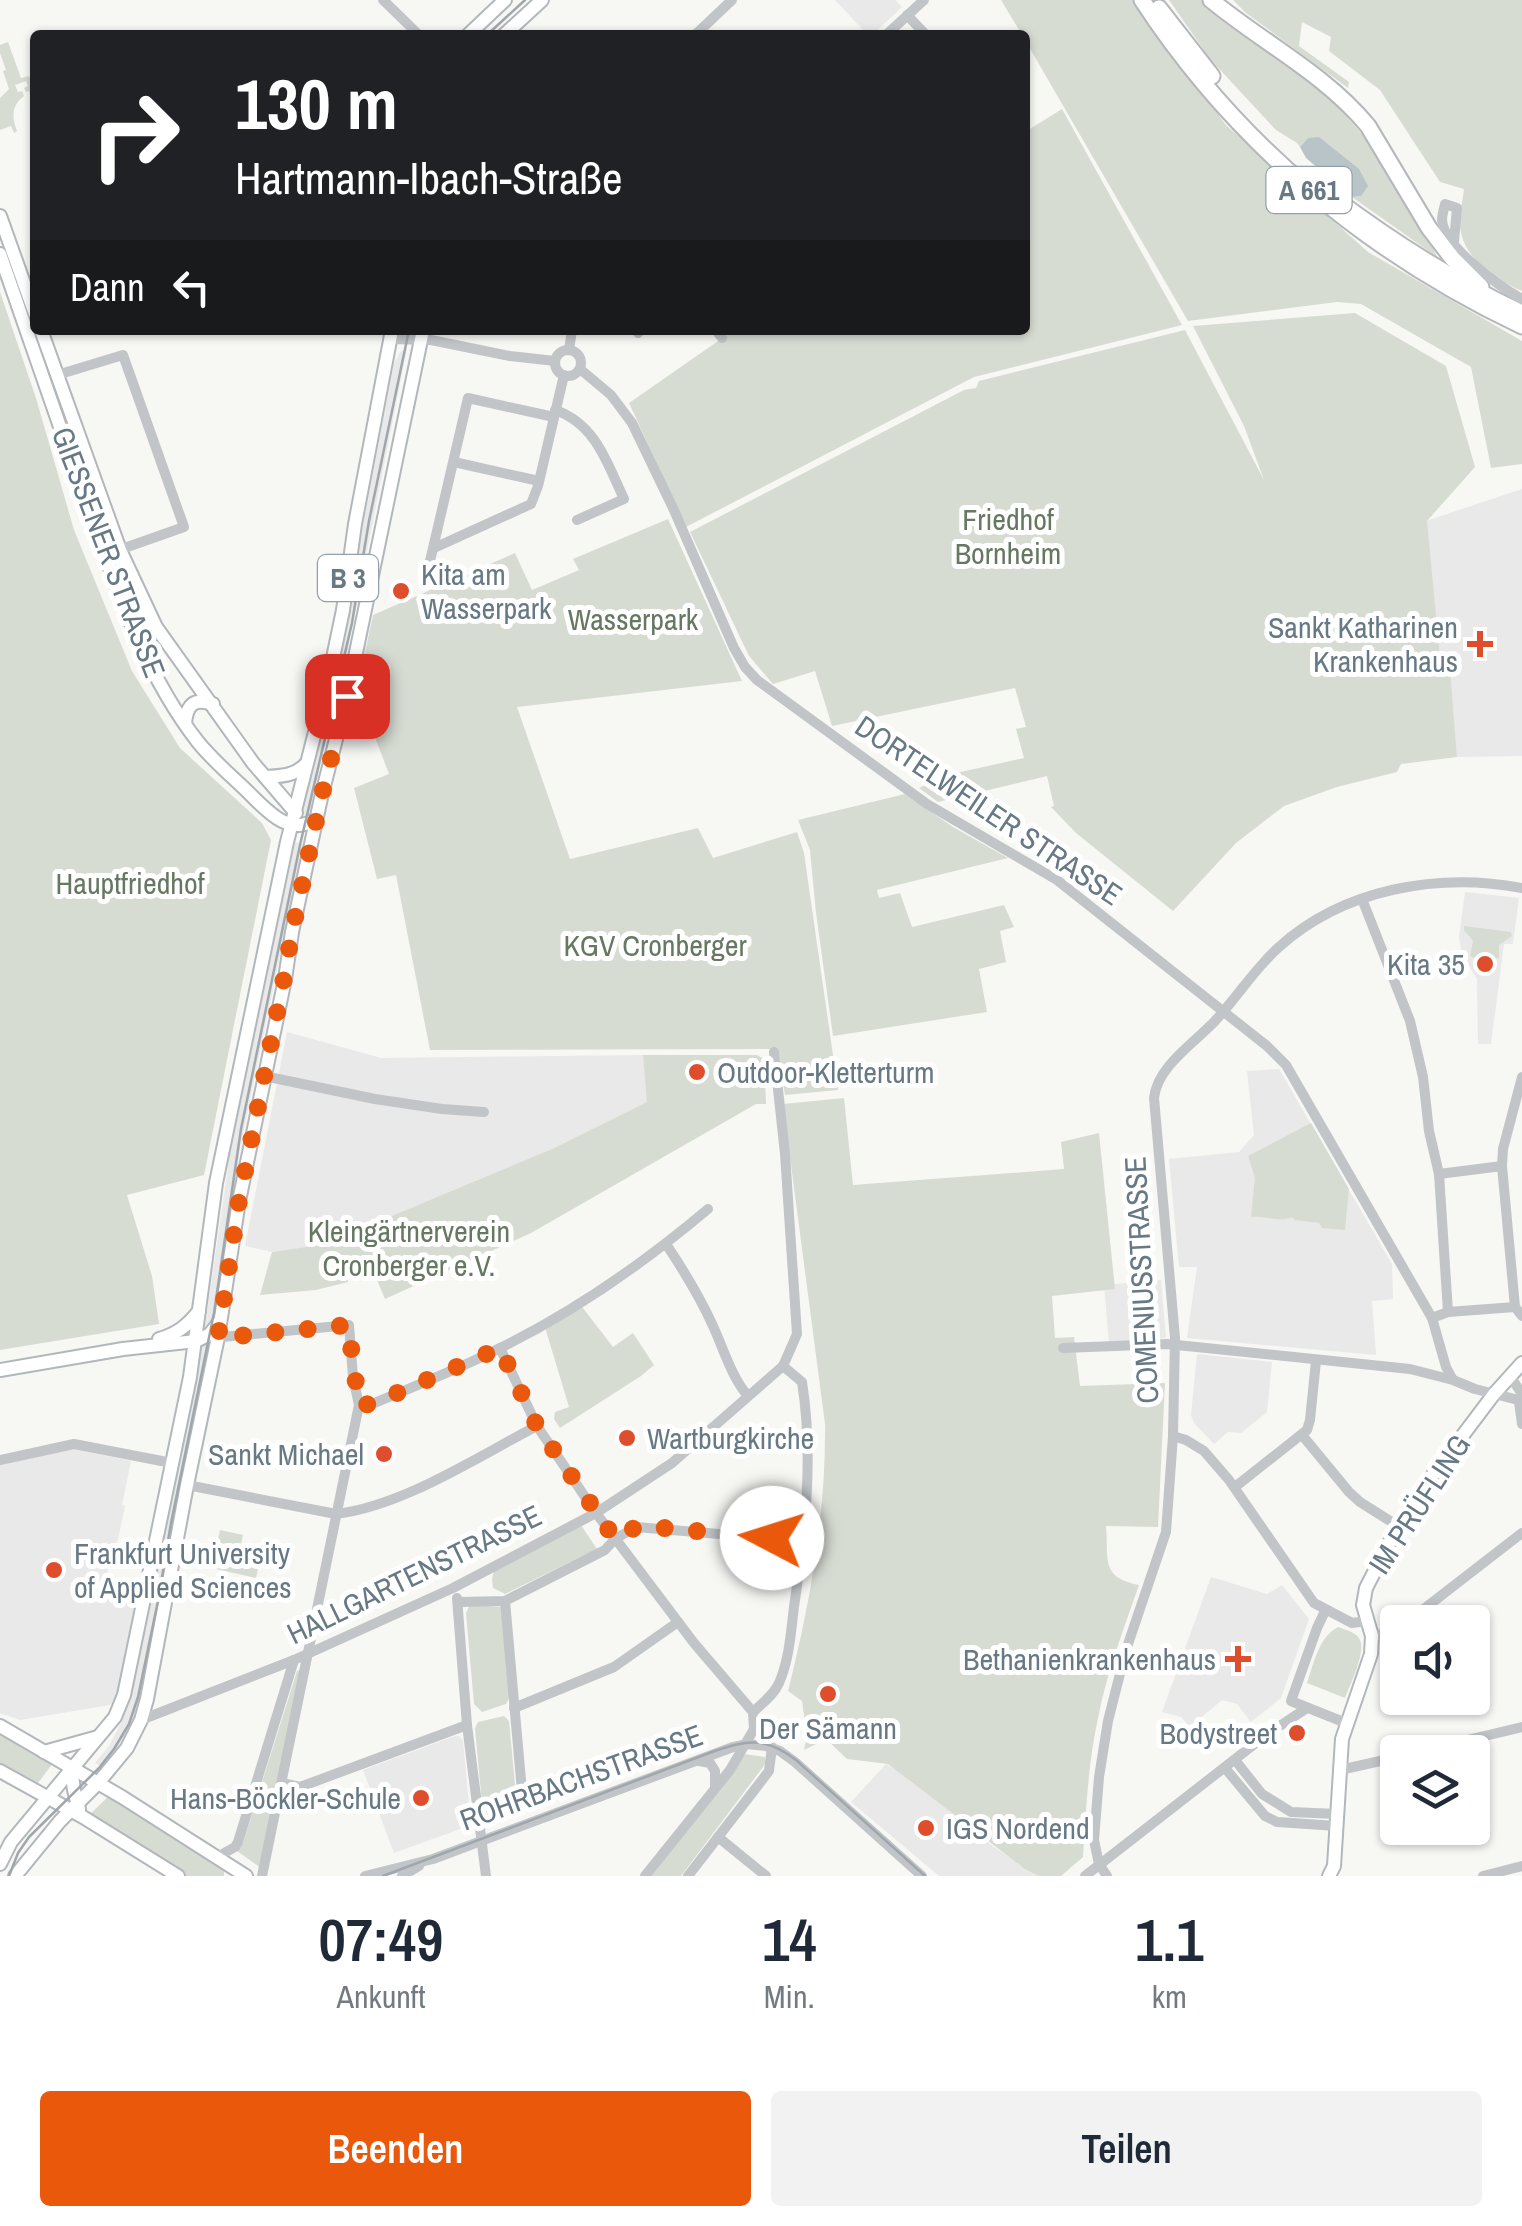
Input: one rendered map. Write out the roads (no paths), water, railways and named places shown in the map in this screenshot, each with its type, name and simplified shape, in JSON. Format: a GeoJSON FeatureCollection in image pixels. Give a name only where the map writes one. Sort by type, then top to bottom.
{"type":"FeatureCollection","features":[{"type":"Feature","properties":{"kind":"highway","name":"A 661"},"geometry":{"type":"LineString","coordinates":[[1142,0],[1173,45],[1221,102],[1296,179],[1406,263],[1522,326]]}},
{"type":"Feature","properties":{"kind":"highway","name":"A 661"},"geometry":{"type":"LineString","coordinates":[[1154,0],[1229,97],[1297,168],[1411,253],[1522,313]]}},
{"type":"Feature","properties":{"kind":"highway"},"geometry":{"type":"LineString","coordinates":[[1211,0],[1321,79],[1354,109],[1443,247],[1494,300]]}},
{"type":"Feature","properties":{"kind":"main road"},"geometry":{"type":"LineString","coordinates":[[473,30],[505,0]]}},
{"type":"Feature","properties":{"kind":"main road"},"geometry":{"type":"LineString","coordinates":[[509,30],[542,0]]}},
{"type":"Feature","properties":{"kind":"main road"},"geometry":{"type":"LineString","coordinates":[[0,216],[30,300]]}},
{"type":"Feature","properties":{"kind":"main road","name":"GIESSENER STRASSE"},"geometry":{"type":"LineString","coordinates":[[0,254],[105,555],[156,678],[214,761],[274,815],[297,826]]}},
{"type":"Feature","properties":{"kind":"main road","name":"GIESSENER STRASSE"},"geometry":{"type":"LineString","coordinates":[[43,335],[120,550],[156,627],[253,762],[295,810],[297,826],[312,848]]}},
{"type":"Feature","properties":{"kind":"main road","name":"B 3"},"geometry":{"type":"LineString","coordinates":[[295,810],[343,610],[391,335]]}},
{"type":"Feature","properties":{"kind":"main road","name":"B 3"},"geometry":{"type":"LineString","coordinates":[[98,1783],[127,1748],[142,1720],[222,1319],[239,1201],[292,932],[347,696],[422,336]]}},
{"type":"Feature","properties":{"kind":"main road"},"geometry":{"type":"LineString","coordinates":[[156,678],[172,676],[182,662]]}},
{"type":"Feature","properties":{"kind":"main road"},"geometry":{"type":"LineString","coordinates":[[184,723],[186,712],[196,702],[213,704]]}},
{"type":"Feature","properties":{"kind":"main road"},"geometry":{"type":"LineString","coordinates":[[266,777],[289,774],[306,764]]}},
{"type":"Feature","properties":{"kind":"main road","name":"GIESSENER STRASSE"},"geometry":{"type":"LineString","coordinates":[[274,815],[287,842]]}},
{"type":"Feature","properties":{"kind":"main road"},"geometry":{"type":"LineString","coordinates":[[0,1864],[11,1842],[66,1769],[115,1717],[124,1695],[172,1462],[190,1342],[200,1311],[216,1183],[287,842],[297,826],[316,819]]}},
{"type":"Feature","properties":{"kind":"main road"},"geometry":{"type":"LineString","coordinates":[[123,1349],[174,1334],[200,1311]]}},
{"type":"Feature","properties":{"kind":"main road"},"geometry":{"type":"LineString","coordinates":[[0,1370],[190,1342],[210,1334],[222,1319]]}},
{"type":"Feature","properties":{"kind":"main road","name":"IM PRÜFLING"},"geometry":{"type":"LineString","coordinates":[[1372,1636],[1363,1604],[1366,1588],[1398,1526],[1494,1394],[1522,1364]]}},
{"type":"Feature","properties":{"kind":"main road"},"geometry":{"type":"LineString","coordinates":[[1329,1876],[1334,1866],[1342,1739],[1371,1654],[1372,1636]]}},
{"type":"Feature","properties":{"kind":"main road"},"geometry":{"type":"LineString","coordinates":[[0,1726],[246,1876]]}},
{"type":"Feature","properties":{"kind":"main road"},"geometry":{"type":"LineString","coordinates":[[44,1752],[100,1736]]}},
{"type":"Feature","properties":{"kind":"main road"},"geometry":{"type":"LineString","coordinates":[[66,1769],[74,1809]]}},
{"type":"Feature","properties":{"kind":"main road"},"geometry":{"type":"LineString","coordinates":[[0,1770],[74,1809],[178,1876]]}},
{"type":"Feature","properties":{"kind":"main road"},"geometry":{"type":"LineString","coordinates":[[14,1876],[98,1783]]}},
{"type":"Feature","properties":{"kind":"street"},"geometry":{"type":"LineString","coordinates":[[383,0],[415,30]]}},
{"type":"Feature","properties":{"kind":"street"},"geometry":{"type":"LineString","coordinates":[[700,30],[732,0]]}},
{"type":"Feature","properties":{"kind":"street"},"geometry":{"type":"LineString","coordinates":[[891,30],[914,6],[924,30]]}},
{"type":"Feature","properties":{"kind":"street"},"geometry":{"type":"LineString","coordinates":[[1454,242],[1486,275],[1522,299]]}},
{"type":"Feature","properties":{"kind":"street"},"geometry":{"type":"LineString","coordinates":[[391,335],[422,336],[510,356],[555,361]]}},
{"type":"Feature","properties":{"kind":"street"},"geometry":{"type":"LineString","coordinates":[[569,350],[571,335]]}},
{"type":"Feature","properties":{"kind":"street"},"geometry":{"type":"LineString","coordinates":[[569,350],[580,356],[580,369],[564,375],[555,361],[569,350]]}},
{"type":"Feature","properties":{"kind":"street"},"geometry":{"type":"LineString","coordinates":[[57,375],[123,355],[184,527],[105,555]]}},
{"type":"Feature","properties":{"kind":"street","name":"DORTELWEILER STRASSE"},"geometry":{"type":"LineString","coordinates":[[580,369],[611,395],[632,423],[734,648],[757,680],[927,804],[1057,880],[1224,1011],[1286,1065],[1432,1318],[1453,1380]]}},
{"type":"Feature","properties":{"kind":"street"},"geometry":{"type":"LineString","coordinates":[[434,548],[526,508],[535,499],[564,375]]}},
{"type":"Feature","properties":{"kind":"street"},"geometry":{"type":"LineString","coordinates":[[430,562],[468,398],[577,420],[593,435],[624,499],[578,520]]}},
{"type":"Feature","properties":{"kind":"street"},"geometry":{"type":"LineString","coordinates":[[454,462],[540,481]]}},
{"type":"Feature","properties":{"kind":"street","name":"COMENIUSSTRASSE"},"geometry":{"type":"LineString","coordinates":[[1098,1864],[1094,1840],[1108,1720],[1126,1650],[1166,1532],[1176,1346],[1155,1085],[1279,947],[1329,913],[1406,886],[1456,882],[1522,888]]}},
{"type":"Feature","properties":{"kind":"street"},"geometry":{"type":"LineString","coordinates":[[1362,899],[1413,1030],[1423,1077],[1439,1174],[1448,1312]]}},
{"type":"Feature","properties":{"kind":"street"},"geometry":{"type":"LineString","coordinates":[[753,1712],[778,1685],[789,1643],[804,1542],[808,1471],[808,1416],[802,1382],[782,1366],[797,1334],[774,1052]]}},
{"type":"Feature","properties":{"kind":"street"},"geometry":{"type":"LineString","coordinates":[[264,1076],[375,1099],[484,1112]]}},
{"type":"Feature","properties":{"kind":"street"},"geometry":{"type":"LineString","coordinates":[[1432,1318],[1448,1312],[1518,1312],[1502,1166],[1522,1077]]}},
{"type":"Feature","properties":{"kind":"street"},"geometry":{"type":"LineString","coordinates":[[1439,1174],[1502,1166]]}},
{"type":"Feature","properties":{"kind":"street"},"geometry":{"type":"LineString","coordinates":[[359,1405],[372,1404],[500,1348],[590,1296],[666,1244],[708,1209]]}},
{"type":"Feature","properties":{"kind":"street"},"geometry":{"type":"LineString","coordinates":[[666,1244],[714,1328],[737,1384],[748,1396]]}},
{"type":"Feature","properties":{"kind":"street"},"geometry":{"type":"LineString","coordinates":[[190,1342],[348,1325],[359,1405],[262,1876]]}},
{"type":"Feature","properties":{"kind":"street"},"geometry":{"type":"LineString","coordinates":[[1063,1348],[1167,1344],[1410,1370],[1521,1402]]}},
{"type":"Feature","properties":{"kind":"street"},"geometry":{"type":"LineString","coordinates":[[500,1348],[537,1426],[596,1513],[678,1622],[753,1712],[754,1730],[730,1770],[646,1876]]}},
{"type":"Feature","properties":{"kind":"street"},"geometry":{"type":"LineString","coordinates":[[1235,1487],[1307,1430],[1316,1361]]}},
{"type":"Feature","properties":{"kind":"street","name":"HALLGARTENSTRASSE"},"geometry":{"type":"LineString","coordinates":[[142,1720],[294,1660],[453,1588],[596,1513],[672,1462],[782,1366]]}},
{"type":"Feature","properties":{"kind":"street"},"geometry":{"type":"LineString","coordinates":[[1510,1376],[1522,1394],[1522,1424]]}},
{"type":"Feature","properties":{"kind":"street"},"geometry":{"type":"LineString","coordinates":[[186,1486],[336,1514],[358,1512],[399,1498],[537,1426]]}},
{"type":"Feature","properties":{"kind":"street"},"geometry":{"type":"LineString","coordinates":[[1302,1435],[1349,1492],[1398,1526]]}},
{"type":"Feature","properties":{"kind":"street"},"geometry":{"type":"LineString","coordinates":[[1173,1436],[1204,1451],[1235,1487],[1314,1604],[1352,1623],[1367,1621]]}},
{"type":"Feature","properties":{"kind":"street"},"geometry":{"type":"LineString","coordinates":[[0,1460],[74,1444],[172,1462]]}},
{"type":"Feature","properties":{"kind":"street"},"geometry":{"type":"LineString","coordinates":[[615,1539],[643,1526],[804,1542]]}},
{"type":"Feature","properties":{"kind":"street"},"geometry":{"type":"LineString","coordinates":[[1430,1605],[1522,1534]]}},
{"type":"Feature","properties":{"kind":"street","name":"HALLGARTENSTRASSE"},"geometry":{"type":"LineString","coordinates":[[459,1602],[505,1602],[606,1550],[615,1539]]}},
{"type":"Feature","properties":{"kind":"street"},"geometry":{"type":"LineString","coordinates":[[453,1588],[459,1602],[468,1725],[486,1876]]}},
{"type":"Feature","properties":{"kind":"street"},"geometry":{"type":"LineString","coordinates":[[505,1602],[522,1791]]}},
{"type":"Feature","properties":{"kind":"street"},"geometry":{"type":"LineString","coordinates":[[1325,1611],[1293,1703],[1346,1723]]}},
{"type":"Feature","properties":{"kind":"street"},"geometry":{"type":"LineString","coordinates":[[514,1708],[614,1667],[678,1622]]}},
{"type":"Feature","properties":{"kind":"street"},"geometry":{"type":"LineString","coordinates":[[1372,1636],[1380,1634]]}},
{"type":"Feature","properties":{"kind":"street"},"geometry":{"type":"LineString","coordinates":[[225,1866],[238,1842],[294,1660]]}},
{"type":"Feature","properties":{"kind":"street"},"geometry":{"type":"LineString","coordinates":[[1085,1876],[1307,1708]]}},
{"type":"Feature","properties":{"kind":"street"},"geometry":{"type":"LineString","coordinates":[[282,1783],[300,1787],[468,1725]]}},
{"type":"Feature","properties":{"kind":"street"},"geometry":{"type":"LineString","coordinates":[[1488,1735],[1522,1727]]}},
{"type":"Feature","properties":{"kind":"street"},"geometry":{"type":"LineString","coordinates":[[746,1744],[772,1748],[795,1762],[913,1874]]}},
{"type":"Feature","properties":{"kind":"street","name":"ROHRBACHSTRASSE"},"geometry":{"type":"LineString","coordinates":[[365,1876],[434,1858],[746,1744]]}},
{"type":"Feature","properties":{"kind":"street"},"geometry":{"type":"LineString","coordinates":[[688,1876],[770,1771],[772,1748]]}},
{"type":"Feature","properties":{"kind":"street"},"geometry":{"type":"LineString","coordinates":[[696,1760],[710,1763],[716,1770],[714,1789]]}},
{"type":"Feature","properties":{"kind":"street"},"geometry":{"type":"LineString","coordinates":[[1235,1760],[1262,1794],[1290,1812],[1337,1820]]}},
{"type":"Feature","properties":{"kind":"street"},"geometry":{"type":"LineString","coordinates":[[1340,1770],[1380,1761]]}},
{"type":"Feature","properties":{"kind":"street"},"geometry":{"type":"LineString","coordinates":[[1225,1768],[1265,1816],[1278,1822],[1337,1820]]}},
{"type":"Feature","properties":{"kind":"street"},"geometry":{"type":"LineString","coordinates":[[718,1837],[766,1876]]}},
{"type":"Feature","properties":{"kind":"street","name":"ROHRBACHSTRASSE"},"geometry":{"type":"LineString","coordinates":[[402,1876],[434,1858]]}},
{"type":"Feature","properties":{"kind":"street"},"geometry":{"type":"LineString","coordinates":[[1098,1864],[1108,1876]]}},
{"type":"Feature","properties":{"kind":"street"},"geometry":{"type":"LineString","coordinates":[[1483,1876],[1522,1866]]}},
{"type":"Feature","properties":{"kind":"tram line"},"geometry":{"type":"LineString","coordinates":[[492,30],[525,0]]}},
{"type":"Feature","properties":{"kind":"tram line"},"geometry":{"type":"LineString","coordinates":[[9,1876],[29,1837],[114,1749],[129,1724],[138,1697],[214,1313],[241,1129],[300,845],[352,623],[408,335]]}},
{"type":"Feature","properties":{"kind":"tram line"},"geometry":{"type":"LineString","coordinates":[[383,1876],[712,1752],[756,1742],[775,1747],[796,1760],[925,1876]]}},
{"type":"Feature","properties":{"kind":"place","name":"Kita am Wasserpark"},"geometry":{"type":"Point","coordinates":[401,591]}},
{"type":"Feature","properties":{"kind":"place","name":"Sankt Katharinen Krankenhaus"},"geometry":{"type":"Point","coordinates":[1480,644]}},
{"type":"Feature","properties":{"kind":"place","name":"Kita 35"},"geometry":{"type":"Point","coordinates":[1485,964]}},
{"type":"Feature","properties":{"kind":"place","name":"Outdoor-Kletterturm"},"geometry":{"type":"Point","coordinates":[697,1072]}},
{"type":"Feature","properties":{"kind":"place","name":"Wartburgkirche"},"geometry":{"type":"Point","coordinates":[627,1438]}},
{"type":"Feature","properties":{"kind":"place","name":"Sankt Michael"},"geometry":{"type":"Point","coordinates":[384,1454]}},
{"type":"Feature","properties":{"kind":"place","name":"Frankfurt University of Applied Sciences"},"geometry":{"type":"Point","coordinates":[54,1570]}},
{"type":"Feature","properties":{"kind":"place","name":"Bethanienkrankenhaus"},"geometry":{"type":"Point","coordinates":[1238,1659]}},
{"type":"Feature","properties":{"kind":"place","name":"Der Sämann"},"geometry":{"type":"Point","coordinates":[828,1694]}},
{"type":"Feature","properties":{"kind":"place","name":"Bodystreet"},"geometry":{"type":"Point","coordinates":[1297,1733]}},
{"type":"Feature","properties":{"kind":"place","name":"Hans-Böckler-Schule"},"geometry":{"type":"Point","coordinates":[421,1798]}},
{"type":"Feature","properties":{"kind":"place","name":"IGS Nordend"},"geometry":{"type":"Point","coordinates":[926,1828]}},
{"type":"Feature","properties":{"kind":"park label","name":"Friedhof Bornheim"},"geometry":{"type":"Point","coordinates":[1008,536]}},
{"type":"Feature","properties":{"kind":"park label","name":"Wasserpark"},"geometry":{"type":"Point","coordinates":[633,619]}},
{"type":"Feature","properties":{"kind":"park label","name":"Hauptfriedhof"},"geometry":{"type":"Point","coordinates":[130,883]}},
{"type":"Feature","properties":{"kind":"park label","name":"KGV Cronberger"},"geometry":{"type":"Point","coordinates":[655,945]}},
{"type":"Feature","properties":{"kind":"park label","name":"Kleingärtnerverein Cronberger e.V."},"geometry":{"type":"Point","coordinates":[409,1248]}}]}
